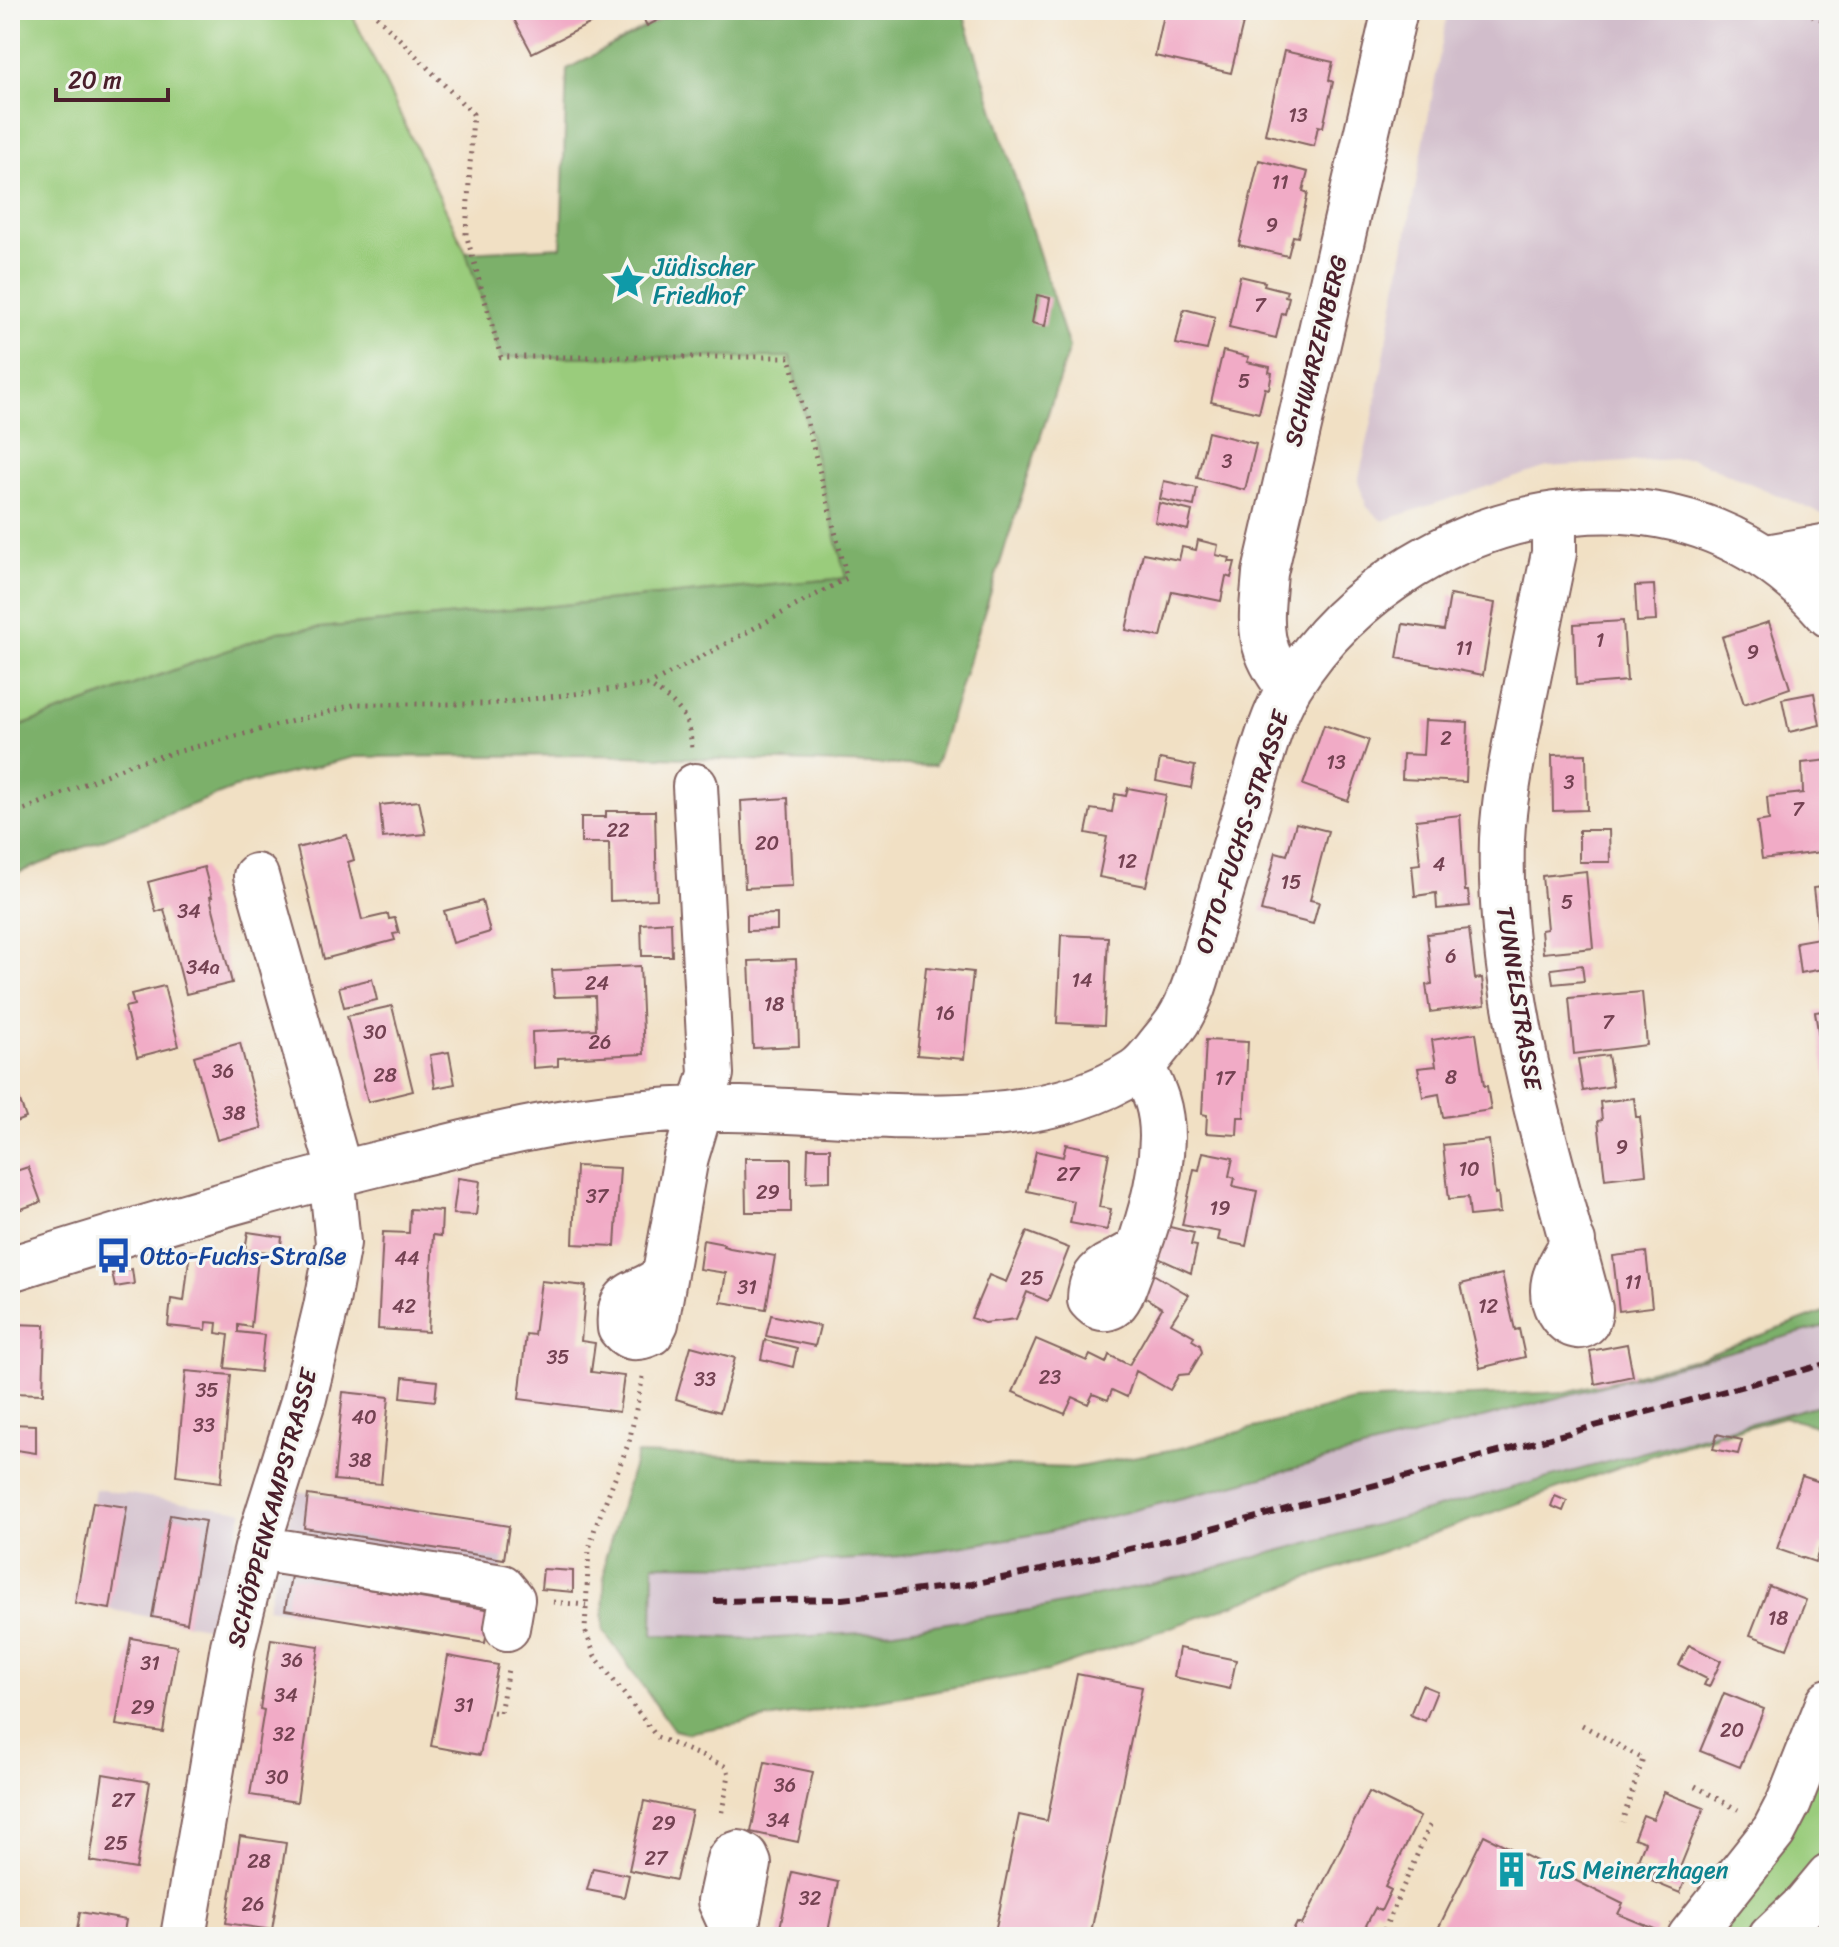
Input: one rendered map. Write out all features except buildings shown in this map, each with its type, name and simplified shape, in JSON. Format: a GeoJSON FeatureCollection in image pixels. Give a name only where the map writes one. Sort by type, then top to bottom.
{"type":"FeatureCollection","features":[{"type":"Feature","properties":{"kind":"street","name":"SCHWARZENBERG"},"geometry":{"type":"LineString","coordinates":[[1289,688],[1272,668],[1263,647],[1265,573],[1395,10]]}},
{"type":"Feature","properties":{"kind":"street","name":"OTTO-FUCHS-STRASSE"},"geometry":{"type":"LineString","coordinates":[[10,1269],[120,1234],[336,1174],[505,1133],[601,1117],[701,1109],[1004,1114],[1062,1103],[1107,1088],[1142,1067],[1180,1019],[1197,974],[1264,747],[1289,688],[1344,621],[1403,571],[1432,553],[1482,532],[1554,514],[1608,509],[1659,514],[1715,530],[1767,557],[1808,591],[1829,615]]}},
{"type":"Feature","properties":{"kind":"street","name":"TUNNELSTRASSE"},"geometry":{"type":"LineString","coordinates":[[1554,514],[1554,553],[1507,783],[1502,839],[1503,892],[1512,983],[1523,1049],[1573,1242]]}},
{"type":"Feature","properties":{"kind":"street"},"geometry":{"type":"LineString","coordinates":[[1767,557],[1829,546]]}},
{"type":"Feature","properties":{"kind":"street"},"geometry":{"type":"LineString","coordinates":[[643,1336],[634,1338],[625,1335],[620,1328],[622,1303],[627,1295],[650,1286],[665,1274],[686,1157],[711,1074],[695,786]]}},
{"type":"Feature","properties":{"kind":"street","name":"SCHÖPPENKAMPSTRASSE"},"geometry":{"type":"LineString","coordinates":[[183,1937],[231,1660],[257,1548],[304,1398],[338,1243],[336,1174],[256,876]]}},
{"type":"Feature","properties":{"kind":"street"},"geometry":{"type":"LineString","coordinates":[[1138,1249],[1156,1191],[1162,1137],[1159,1099],[1142,1067]]}},
{"type":"Feature","properties":{"kind":"street"},"geometry":{"type":"LineString","coordinates":[[257,1548],[502,1587],[512,1599],[507,1628]]}},
{"type":"Feature","properties":{"kind":"street"},"geometry":{"type":"LineString","coordinates":[[1690,1937],[1774,1831],[1789,1802],[1829,1701]]}},
{"type":"Feature","properties":{"kind":"street"},"geometry":{"type":"LineString","coordinates":[[733,1855],[739,1853],[746,1857],[749,1864],[734,1935]]}},
{"type":"Feature","properties":{"kind":"street"},"geometry":{"type":"LineString","coordinates":[[1771,1937],[1804,1906],[1829,1876]]}},
{"type":"Feature","properties":{"kind":"path"},"geometry":{"type":"LineString","coordinates":[[10,816],[131,764],[357,704],[490,704],[649,685],[847,578],[790,357],[501,357],[466,234],[473,114],[371,10]]}},
{"type":"Feature","properties":{"kind":"path"},"geometry":{"type":"LineString","coordinates":[[1797,10],[1829,22]]}},
{"type":"Feature","properties":{"kind":"path"},"geometry":{"type":"LineString","coordinates":[[649,685],[678,706],[691,735],[695,786]]}},
{"type":"Feature","properties":{"kind":"path"},"geometry":{"type":"LineString","coordinates":[[643,1336],[644,1372],[629,1442],[589,1549],[585,1630],[595,1656],[657,1737],[727,1767],[729,1775],[719,1831],[733,1855]]}},
{"type":"Feature","properties":{"kind":"path"},"geometry":{"type":"LineString","coordinates":[[493,1712],[500,1713],[511,1651],[507,1628]]}},
{"type":"Feature","properties":{"kind":"path"},"geometry":{"type":"LineString","coordinates":[[10,1707],[15,1679],[12,1668]]}},
{"type":"Feature","properties":{"kind":"path"},"geometry":{"type":"LineString","coordinates":[[1582,1725],[1643,1759],[1622,1822]]}},
{"type":"Feature","properties":{"kind":"path"},"geometry":{"type":"LineString","coordinates":[[1695,1786],[1774,1831]]}},
{"type":"Feature","properties":{"kind":"path"},"geometry":{"type":"LineString","coordinates":[[1381,1937],[1431,1823]]}},
{"type":"Feature","properties":{"kind":"shaded area"},"geometry":{"type":"Polygon","coordinates":[[[1448,10],[1829,10],[1829,517],[1691,458],[1547,467],[1382,521],[1367,507],[1358,482],[1373,417],[1448,10]]]}},
{"type":"Feature","properties":{"kind":"shaded area"},"geometry":{"type":"Polygon","coordinates":[[[1829,1325],[1829,1402],[1194,1574],[1043,1608],[895,1631],[761,1639],[652,1635],[654,1564],[767,1565],[902,1556],[1044,1533],[1829,1325]]]}},
{"type":"Feature","properties":{"kind":"shaded area"},"geometry":{"type":"Polygon","coordinates":[[[95,1489],[243,1511],[211,1628],[74,1603],[95,1489]]]}},
{"type":"Feature","properties":{"kind":"shaded area"},"geometry":{"type":"Polygon","coordinates":[[[296,1491],[510,1525],[488,1644],[267,1608],[296,1491]]]}},
{"type":"Feature","properties":{"kind":"green space"},"geometry":{"type":"Polygon","coordinates":[[[10,10],[350,10],[466,252],[501,357],[790,357],[847,578],[278,632],[10,730],[10,10]]]}},
{"type":"Feature","properties":{"kind":"green space"},"geometry":{"type":"Polygon","coordinates":[[[677,10],[962,10],[1069,348],[935,766],[595,755],[355,757],[245,784],[10,876],[10,730],[278,632],[846,578],[790,357],[501,357],[466,252],[561,247],[567,69],[677,10]]]}},
{"type":"Feature","properties":{"kind":"green space"},"geometry":{"type":"Polygon","coordinates":[[[1829,1310],[1829,1325],[1044,1533],[902,1556],[767,1565],[654,1564],[653,1635],[761,1639],[895,1631],[1043,1608],[1193,1574],[1829,1402],[1829,1430],[1784,1417],[1673,1448],[1048,1671],[686,1733],[674,1730],[603,1630],[605,1559],[637,1454],[1073,1468],[1181,1448],[1353,1401],[1566,1392],[1700,1358],[1829,1310]]]}},
{"type":"Feature","properties":{"kind":"green space"},"geometry":{"type":"Polygon","coordinates":[[[1829,1727],[1829,1851],[1826,1857],[1785,1905],[1749,1937],[1699,1937],[1829,1727]]]}},
{"type":"Feature","properties":{"kind":"railway"},"geometry":{"type":"LineString","coordinates":[[714,1601],[842,1599],[972,1584],[1041,1570],[1197,1533],[1829,1363]]}},
{"type":"Feature","properties":{"kind":"place","name":"Jüdischer Friedhof"},"geometry":{"type":"Point","coordinates":[627,281]}},
{"type":"Feature","properties":{"kind":"place","name":"Otto-Fuchs-Straße"},"geometry":{"type":"Point","coordinates":[114,1256]}},
{"type":"Feature","properties":{"kind":"place","name":"TuS Meinerzhagen"},"geometry":{"type":"Point","coordinates":[1511,1870]}}]}
